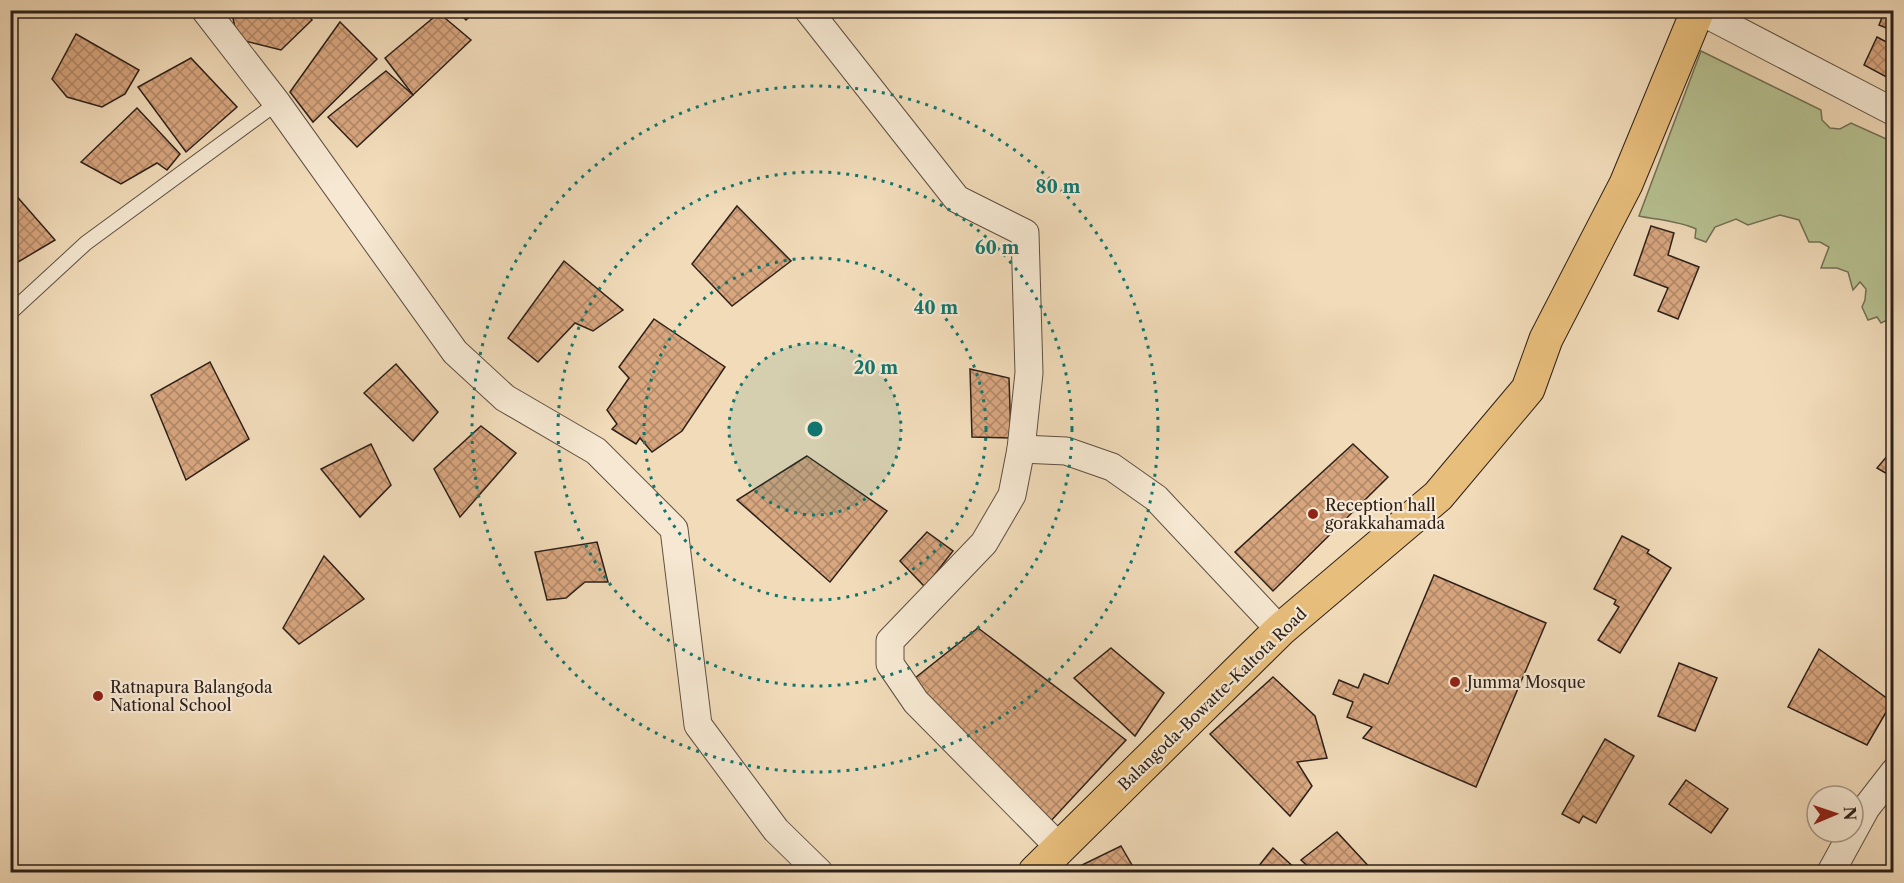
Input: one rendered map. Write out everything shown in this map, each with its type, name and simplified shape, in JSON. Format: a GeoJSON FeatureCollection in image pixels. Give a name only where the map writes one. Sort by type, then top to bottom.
{"type":"FeatureCollection","features":[{"type":"Feature","properties":{"kind":"main road","name":"Balangoda-Bowatte-Kaltota Road"},"geometry":{"type":"LineString","coordinates":[[1035,873],[1280,630],[1438,496],[1528,389],[1546,339],[1626,184],[1698,10]]}},
{"type":"Feature","properties":{"kind":"street"},"geometry":{"type":"LineString","coordinates":[[205,10],[277,103],[455,352],[504,398],[596,451],[675,529],[698,725],[776,830],[819,873]]}},
{"type":"Feature","properties":{"kind":"street"},"geometry":{"type":"LineString","coordinates":[[808,10],[957,199],[1025,233],[1029,373],[1021,449],[1012,495],[984,543],[890,641],[890,664],[916,702],[1060,848]]}},
{"type":"Feature","properties":{"kind":"street"},"geometry":{"type":"LineString","coordinates":[[1698,10],[1893,112]]}},
{"type":"Feature","properties":{"kind":"street"},"geometry":{"type":"LineString","coordinates":[[1021,449],[1066,451],[1112,467],[1156,498],[1280,630]]}},
{"type":"Feature","properties":{"kind":"street"},"geometry":{"type":"LineString","coordinates":[[1831,873],[1866,808],[1893,772]]}},
{"type":"Feature","properties":{"kind":"lane"},"geometry":{"type":"LineString","coordinates":[[10,313],[86,243],[277,103]]}},
{"type":"Feature","properties":{"kind":"green space"},"geometry":{"type":"Polygon","coordinates":[[[1701,51],[1821,110],[1822,120],[1830,128],[1840,129],[1851,123],[1893,142],[1893,324],[1887,320],[1881,323],[1877,317],[1868,320],[1862,307],[1866,289],[1860,282],[1853,290],[1848,272],[1837,268],[1821,268],[1829,247],[1820,242],[1809,242],[1799,220],[1780,215],[1748,225],[1736,219],[1715,227],[1706,242],[1695,238],[1696,229],[1689,226],[1639,216],[1701,51]]]}},
{"type":"Feature","properties":{"kind":"building"},"geometry":{"type":"Polygon","coordinates":[[[241,10],[304,10],[312,20],[281,50],[237,39],[233,18],[241,10]]]}},
{"type":"Feature","properties":{"kind":"building"},"geometry":{"type":"Polygon","coordinates":[[[456,10],[477,10],[466,20],[456,10]]]}},
{"type":"Feature","properties":{"kind":"building"},"geometry":{"type":"Polygon","coordinates":[[[1885,10],[1894,10],[1894,31],[1879,25],[1885,10]]]}},
{"type":"Feature","properties":{"kind":"building"},"geometry":{"type":"Polygon","coordinates":[[[439,13],[471,40],[413,95],[385,58],[439,13]]]}},
{"type":"Feature","properties":{"kind":"building"},"geometry":{"type":"Polygon","coordinates":[[[340,22],[377,59],[313,122],[290,92],[340,22]]]}},
{"type":"Feature","properties":{"kind":"building"},"geometry":{"type":"Polygon","coordinates":[[[76,34],[139,70],[125,94],[102,107],[67,97],[52,79],[76,34]]]}},
{"type":"Feature","properties":{"kind":"building"},"geometry":{"type":"Polygon","coordinates":[[[1877,37],[1892,45],[1894,42],[1894,81],[1864,65],[1877,37]]]}},
{"type":"Feature","properties":{"kind":"building"},"geometry":{"type":"Polygon","coordinates":[[[191,58],[237,107],[186,152],[138,87],[191,58]]]}},
{"type":"Feature","properties":{"kind":"building"},"geometry":{"type":"Polygon","coordinates":[[[386,71],[413,95],[357,147],[328,117],[386,71]]]}},
{"type":"Feature","properties":{"kind":"building"},"geometry":{"type":"Polygon","coordinates":[[[137,108],[180,154],[167,170],[157,163],[121,184],[81,162],[137,108]]]}},
{"type":"Feature","properties":{"kind":"building"},"geometry":{"type":"Polygon","coordinates":[[[13,192],[55,240],[13,265],[10,262],[10,194],[13,192]]]}},
{"type":"Feature","properties":{"kind":"building"},"geometry":{"type":"Polygon","coordinates":[[[737,206],[791,261],[732,306],[692,264],[737,206]]]}},
{"type":"Feature","properties":{"kind":"building"},"geometry":{"type":"Polygon","coordinates":[[[1651,226],[1674,233],[1668,255],[1699,267],[1678,319],[1658,311],[1668,288],[1634,275],[1651,226]]]}},
{"type":"Feature","properties":{"kind":"building"},"geometry":{"type":"Polygon","coordinates":[[[564,261],[623,310],[593,331],[575,323],[538,362],[508,338],[564,261]]]}},
{"type":"Feature","properties":{"kind":"building"},"geometry":{"type":"Polygon","coordinates":[[[654,319],[725,367],[682,431],[652,452],[640,438],[636,444],[612,429],[617,424],[607,410],[629,378],[619,367],[654,319]]]}},
{"type":"Feature","properties":{"kind":"building"},"geometry":{"type":"Polygon","coordinates":[[[210,362],[249,439],[186,480],[151,395],[210,362]]]}},
{"type":"Feature","properties":{"kind":"building"},"geometry":{"type":"Polygon","coordinates":[[[396,364],[438,412],[413,441],[364,393],[396,364]]]}},
{"type":"Feature","properties":{"kind":"building"},"geometry":{"type":"Polygon","coordinates":[[[970,369],[1009,378],[1011,438],[972,437],[970,369]]]}},
{"type":"Feature","properties":{"kind":"building"},"geometry":{"type":"Polygon","coordinates":[[[481,426],[516,453],[460,517],[434,469],[481,426]]]}},
{"type":"Feature","properties":{"kind":"building"},"geometry":{"type":"Polygon","coordinates":[[[371,444],[391,485],[360,517],[321,469],[371,444]]]}},
{"type":"Feature","properties":{"kind":"building","name":"Reception hall gorakkahamada"},"geometry":{"type":"Polygon","coordinates":[[[1353,444],[1388,477],[1273,591],[1235,552],[1353,444]]]}},
{"type":"Feature","properties":{"kind":"building"},"geometry":{"type":"Polygon","coordinates":[[[1894,448],[1894,478],[1877,468],[1894,448]]]}},
{"type":"Feature","properties":{"kind":"building"},"geometry":{"type":"Polygon","coordinates":[[[807,456],[887,511],[830,582],[737,500],[807,456]]]}},
{"type":"Feature","properties":{"kind":"building"},"geometry":{"type":"Polygon","coordinates":[[[927,532],[953,551],[925,587],[900,561],[927,532]]]}},
{"type":"Feature","properties":{"kind":"building"},"geometry":{"type":"Polygon","coordinates":[[[1622,536],[1649,550],[1647,553],[1671,568],[1620,653],[1598,640],[1619,607],[1614,604],[1616,600],[1594,589],[1622,536]]]}},
{"type":"Feature","properties":{"kind":"building"},"geometry":{"type":"Polygon","coordinates":[[[597,542],[608,582],[585,582],[566,598],[547,600],[535,552],[597,542]]]}},
{"type":"Feature","properties":{"kind":"building"},"geometry":{"type":"Polygon","coordinates":[[[324,556],[364,599],[299,644],[283,628],[324,556]]]}},
{"type":"Feature","properties":{"kind":"building","name":"Jumma Mosque"},"geometry":{"type":"Polygon","coordinates":[[[1434,575],[1546,623],[1476,787],[1363,738],[1372,727],[1347,717],[1353,702],[1333,694],[1339,680],[1358,688],[1364,674],[1388,684],[1434,575]]]}},
{"type":"Feature","properties":{"kind":"building"},"geometry":{"type":"Polygon","coordinates":[[[978,628],[1126,740],[1049,823],[910,682],[978,628]]]}},
{"type":"Feature","properties":{"kind":"building"},"geometry":{"type":"Polygon","coordinates":[[[1111,648],[1164,693],[1135,736],[1074,678],[1111,648]]]}},
{"type":"Feature","properties":{"kind":"building"},"geometry":{"type":"Polygon","coordinates":[[[1819,649],[1892,702],[1867,745],[1788,707],[1819,649]]]}},
{"type":"Feature","properties":{"kind":"building"},"geometry":{"type":"Polygon","coordinates":[[[1679,663],[1717,678],[1695,731],[1658,716],[1679,663]]]}},
{"type":"Feature","properties":{"kind":"building"},"geometry":{"type":"Polygon","coordinates":[[[1273,677],[1315,716],[1327,758],[1297,762],[1312,786],[1290,816],[1210,734],[1273,677]]]}},
{"type":"Feature","properties":{"kind":"building"},"geometry":{"type":"Polygon","coordinates":[[[1605,739],[1634,756],[1596,823],[1583,816],[1579,823],[1562,814],[1605,739]]]}},
{"type":"Feature","properties":{"kind":"building"},"geometry":{"type":"Polygon","coordinates":[[[1686,780],[1728,809],[1711,833],[1669,804],[1686,780]]]}},
{"type":"Feature","properties":{"kind":"building"},"geometry":{"type":"Polygon","coordinates":[[[1337,832],[1374,872],[1314,872],[1301,860],[1337,832]]]}},
{"type":"Feature","properties":{"kind":"building"},"geometry":{"type":"Polygon","coordinates":[[[1121,846],[1136,872],[1088,872],[1082,865],[1121,846]]]}},
{"type":"Feature","properties":{"kind":"building"},"geometry":{"type":"Polygon","coordinates":[[[1273,848],[1299,872],[1254,872],[1273,848]]]}},
{"type":"Feature","properties":{"kind":"place","name":"Reception hall gorakkahamada"},"geometry":{"type":"Point","coordinates":[1313,514]}},
{"type":"Feature","properties":{"kind":"place","name":"Jumma Mosque"},"geometry":{"type":"Point","coordinates":[1455,682]}},
{"type":"Feature","properties":{"kind":"place","name":"Ratnapura Balangoda National School"},"geometry":{"type":"Point","coordinates":[98,696]}}]}
